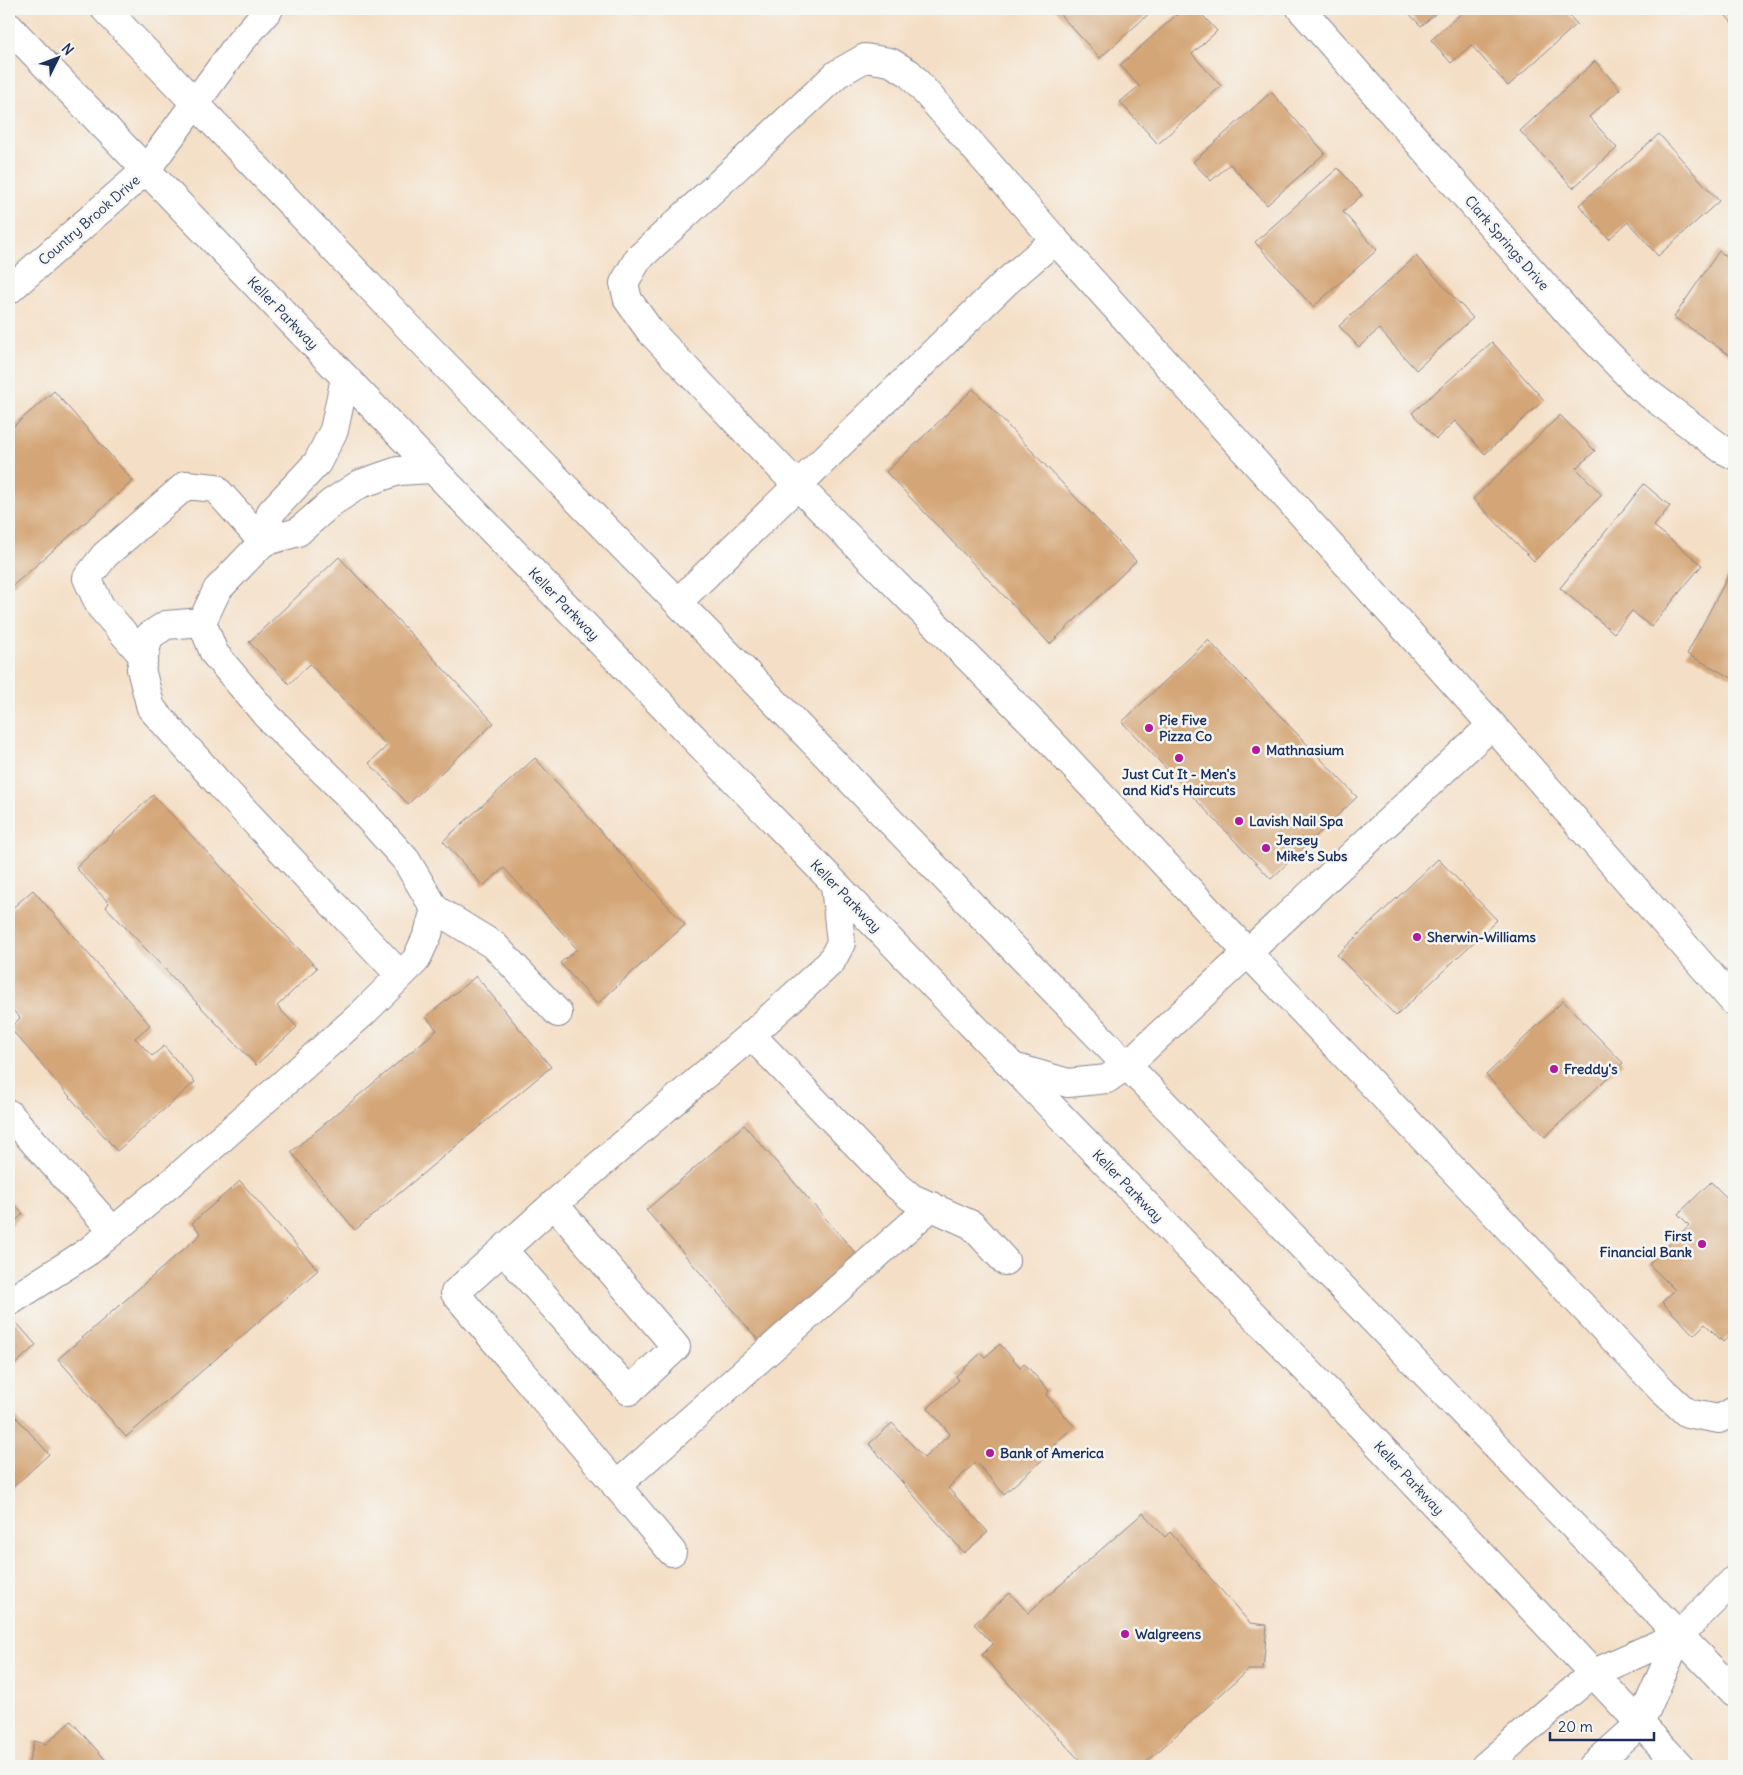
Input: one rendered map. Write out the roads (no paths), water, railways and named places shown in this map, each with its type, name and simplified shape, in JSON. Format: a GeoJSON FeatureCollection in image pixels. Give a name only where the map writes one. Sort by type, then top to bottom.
{"type":"FeatureCollection","features":[{"type":"Feature","properties":{"kind":"main road"},"geometry":{"type":"LineString","coordinates":[[105,9],[421,340],[1127,1064],[1734,1692]]}},
{"type":"Feature","properties":{"kind":"main road","name":"Country Brook Drive"},"geometry":{"type":"LineString","coordinates":[[9,290],[146,170],[240,42],[269,9]]}},
{"type":"Feature","properties":{"kind":"main road","name":"Clark Springs Drive"},"geometry":{"type":"LineString","coordinates":[[1301,9],[1580,325],[1640,387],[1722,449],[1734,455]]}},
{"type":"Feature","properties":{"kind":"main road","name":"Keller Parkway"},"geometry":{"type":"LineString","coordinates":[[9,27],[345,378],[1361,1426],[1680,1766]]}},
{"type":"Feature","properties":{"kind":"main road"},"geometry":{"type":"LineString","coordinates":[[1734,1002],[1492,725],[1055,240],[909,72],[890,62],[865,58],[837,74],[638,260],[624,283],[628,300],[650,331],[797,485],[1038,727],[1247,952],[1662,1390],[1687,1413],[1719,1419],[1734,1411]]}},
{"type":"Feature","properties":{"kind":"main road"},"geometry":{"type":"LineString","coordinates":[[678,602],[1004,284],[1055,240]]}},
{"type":"Feature","properties":{"kind":"main road"},"geometry":{"type":"LineString","coordinates":[[345,378],[334,430],[317,463],[271,512],[263,542],[217,590],[202,622],[214,653],[268,717],[346,793],[406,860],[435,909],[495,946],[558,1013]]}},
{"type":"Feature","properties":{"kind":"main road"},"geometry":{"type":"LineString","coordinates":[[263,542],[298,532],[331,503],[360,484],[398,471],[433,469]]}},
{"type":"Feature","properties":{"kind":"main road"},"geometry":{"type":"LineString","coordinates":[[144,657],[100,606],[87,578],[105,555],[186,485],[215,488],[263,542]]}},
{"type":"Feature","properties":{"kind":"main road"},"geometry":{"type":"LineString","coordinates":[[202,622],[166,625],[149,636],[141,669],[151,708],[221,786],[400,976]]}},
{"type":"Feature","properties":{"kind":"main road"},"geometry":{"type":"LineString","coordinates":[[1011,1066],[1068,1083],[1107,1078],[1127,1064],[1492,725]]}},
{"type":"Feature","properties":{"kind":"main road"},"geometry":{"type":"LineString","coordinates":[[672,1552],[455,1293],[554,1204],[751,1035],[831,962],[841,943],[835,885]]}},
{"type":"Feature","properties":{"kind":"main road"},"geometry":{"type":"LineString","coordinates":[[9,1302],[89,1251],[178,1177],[363,1013],[416,960],[428,934],[435,909]]}},
{"type":"Feature","properties":{"kind":"main road"},"geometry":{"type":"LineString","coordinates":[[751,1035],[894,1184],[912,1198],[972,1225],[1005,1261]]}},
{"type":"Feature","properties":{"kind":"main road"},"geometry":{"type":"LineString","coordinates":[[9,1114],[113,1231]]}},
{"type":"Feature","properties":{"kind":"main road"},"geometry":{"type":"LineString","coordinates":[[503,1250],[629,1391],[676,1347],[554,1204]]}},
{"type":"Feature","properties":{"kind":"main road"},"geometry":{"type":"LineString","coordinates":[[616,1486],[932,1206]]}},
{"type":"Feature","properties":{"kind":"main road"},"geometry":{"type":"LineString","coordinates":[[1485,1766],[1592,1674],[1679,1635],[1734,1580]]}},
{"type":"Feature","properties":{"kind":"main road"},"geometry":{"type":"LineString","coordinates":[[1593,1766],[1640,1724],[1679,1635]]}},
{"type":"Feature","properties":{"kind":"place","name":"Pie Five Pizza Co"},"geometry":{"type":"Point","coordinates":[1149,728]}},
{"type":"Feature","properties":{"kind":"place","name":"Mathnasium"},"geometry":{"type":"Point","coordinates":[1256,750]}},
{"type":"Feature","properties":{"kind":"place","name":"Just Cut It - Men's and Kid's Haircuts"},"geometry":{"type":"Point","coordinates":[1179,758]}},
{"type":"Feature","properties":{"kind":"place","name":"Lavish Nail Spa"},"geometry":{"type":"Point","coordinates":[1239,821]}},
{"type":"Feature","properties":{"kind":"place","name":"Jersey Mike's Subs"},"geometry":{"type":"Point","coordinates":[1266,848]}},
{"type":"Feature","properties":{"kind":"place","name":"Sherwin-Williams"},"geometry":{"type":"Point","coordinates":[1417,937]}},
{"type":"Feature","properties":{"kind":"place","name":"Freddy's"},"geometry":{"type":"Point","coordinates":[1554,1069]}},
{"type":"Feature","properties":{"kind":"place","name":"First Financial Bank"},"geometry":{"type":"Point","coordinates":[1702,1244]}},
{"type":"Feature","properties":{"kind":"place","name":"Bank of America"},"geometry":{"type":"Point","coordinates":[990,1453]}},
{"type":"Feature","properties":{"kind":"place","name":"Walgreens"},"geometry":{"type":"Point","coordinates":[1125,1634]}}]}
